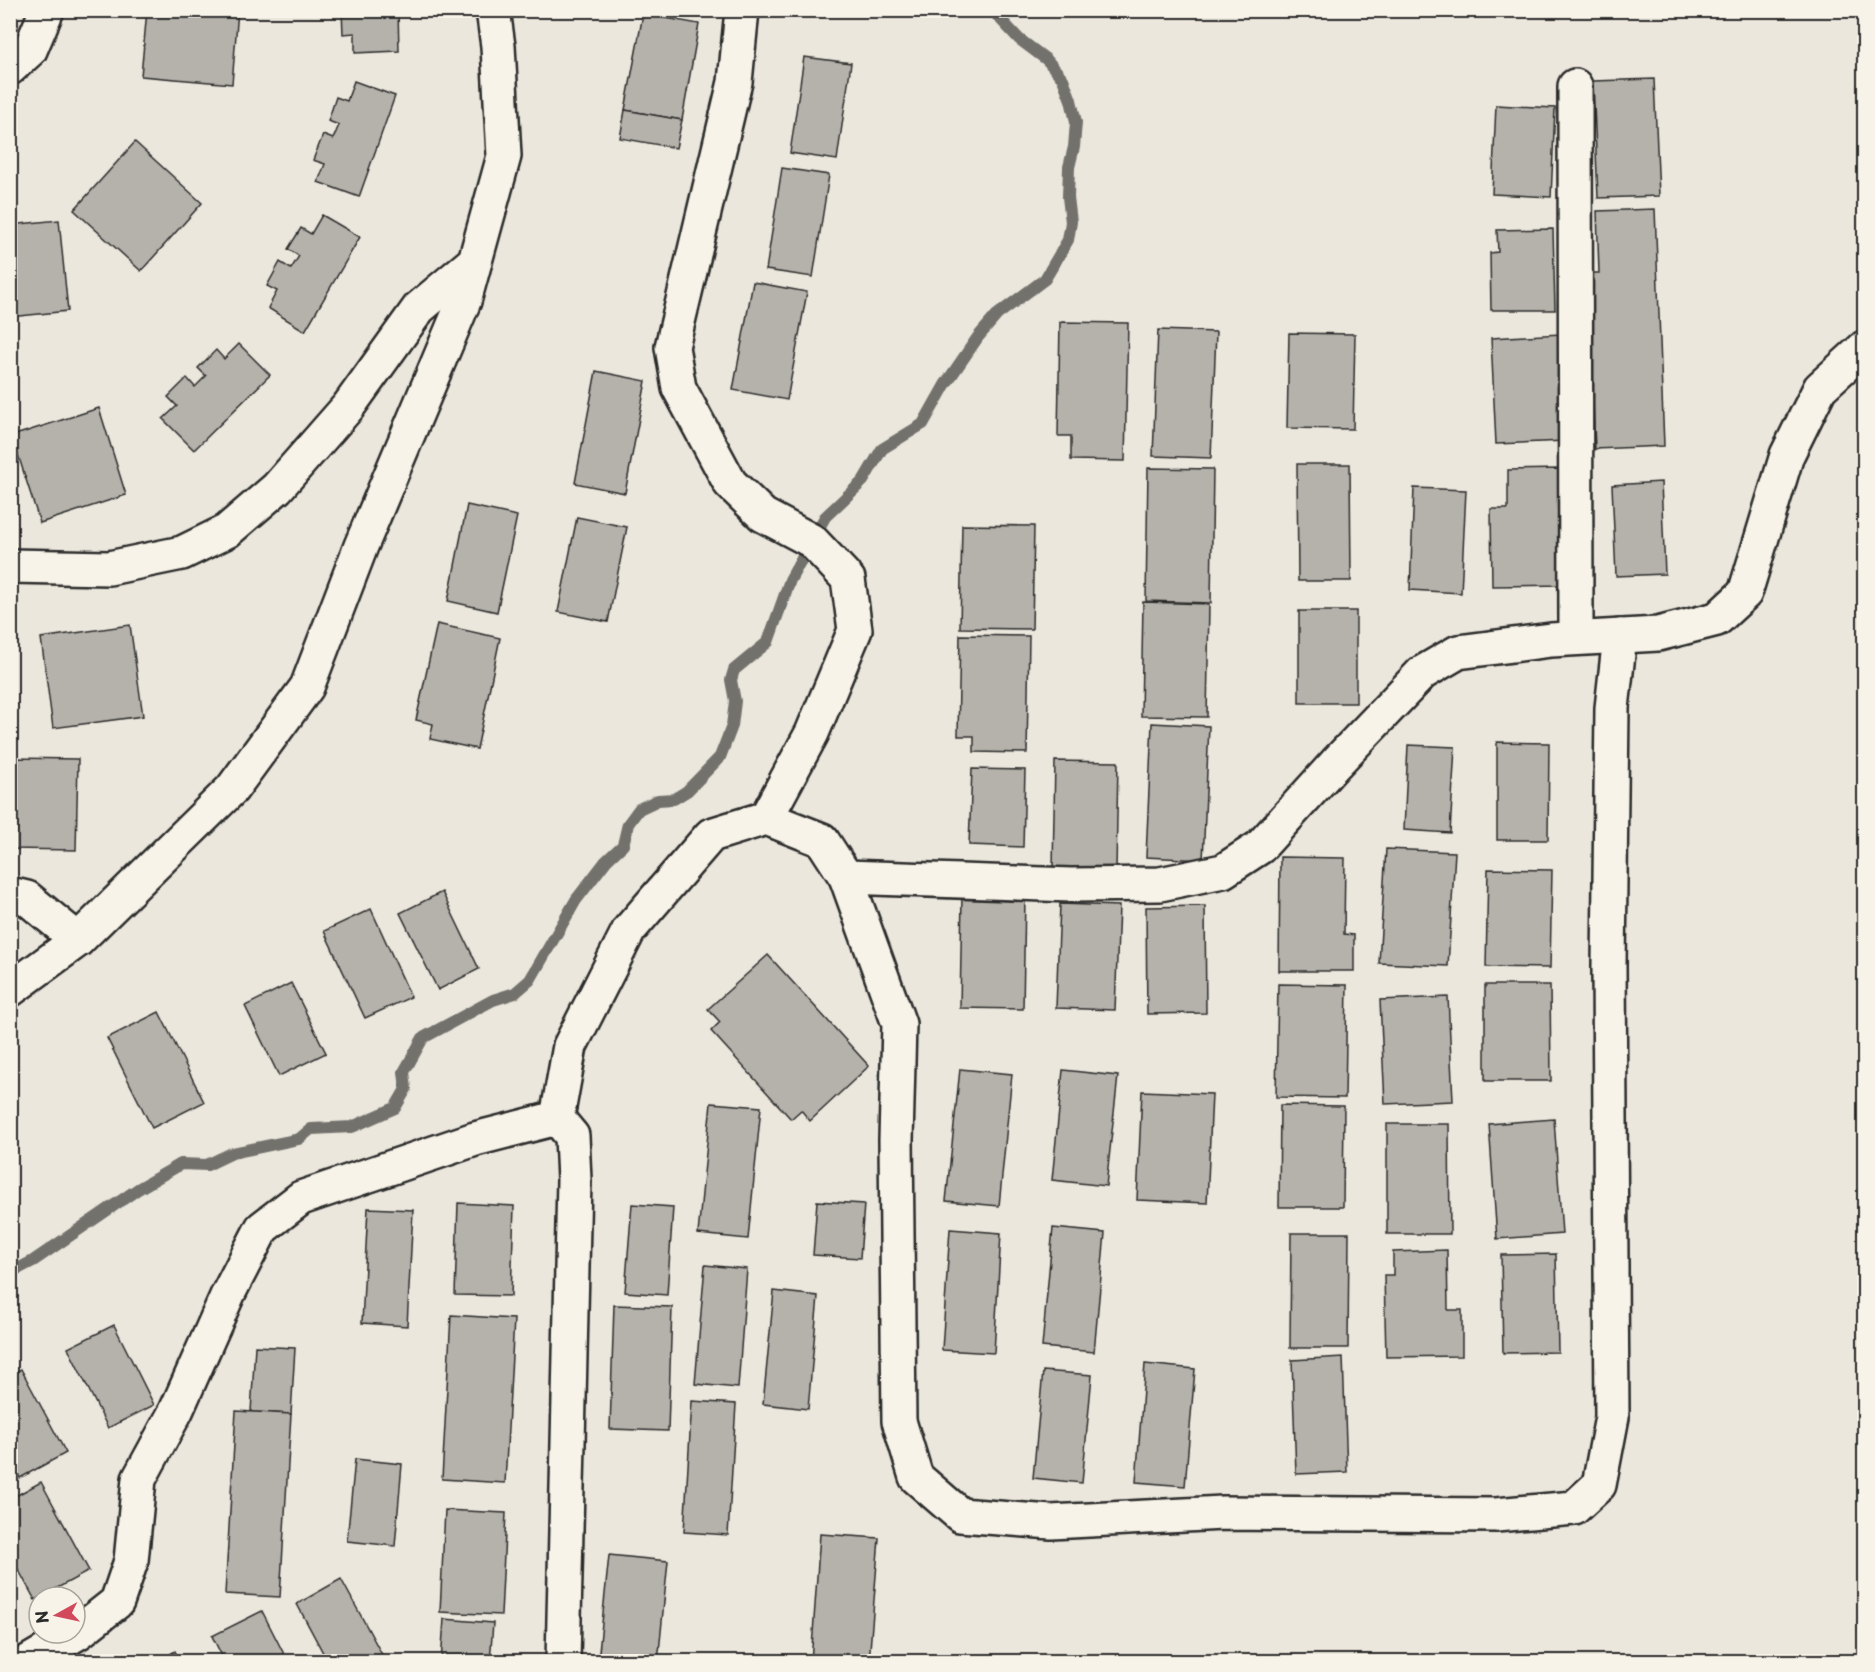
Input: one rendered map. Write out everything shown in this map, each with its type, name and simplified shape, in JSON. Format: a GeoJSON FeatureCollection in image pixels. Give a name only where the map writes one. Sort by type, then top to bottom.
{"type":"FeatureCollection","features":[{"type":"Feature","properties":{"kind":"street"},"geometry":{"type":"LineString","coordinates":[[10,68],[30,50],[47,10]]}},
{"type":"Feature","properties":{"kind":"street"},"geometry":{"type":"LineString","coordinates":[[10,990],[78,940],[232,789],[307,687],[361,546],[464,301],[504,156],[498,46],[493,10]]}},
{"type":"Feature","properties":{"kind":"street"},"geometry":{"type":"LineString","coordinates":[[742,10],[735,82],[672,347],[679,388],[730,483],[763,515],[812,541],[848,579],[855,630],[812,733],[766,818]]}},
{"type":"Feature","properties":{"kind":"street"},"geometry":{"type":"LineString","coordinates":[[1575,86],[1576,638]]}},
{"type":"Feature","properties":{"kind":"street"},"geometry":{"type":"LineString","coordinates":[[10,566],[109,568],[182,553],[227,531],[277,488],[348,407],[418,308],[475,261]]}},
{"type":"Feature","properties":{"kind":"street"},"geometry":{"type":"LineString","coordinates":[[846,878],[1071,885],[1160,884],[1223,872],[1260,847],[1422,673],[1458,652],[1551,640],[1658,634],[1717,619],[1745,593],[1787,455],[1820,388],[1864,348]]}},
{"type":"Feature","properties":{"kind":"street"},"geometry":{"type":"LineString","coordinates":[[557,1118],[570,1046],[629,930],[711,835],[766,818],[822,840],[846,878],[899,1024],[896,1140],[899,1421],[916,1477],[960,1515],[1051,1522],[1223,1513],[1496,1515],[1574,1508],[1599,1485],[1612,1417],[1609,966],[1612,708],[1620,636]]}},
{"type":"Feature","properties":{"kind":"street"},"geometry":{"type":"LineString","coordinates":[[10,894],[27,898],[78,940]]}},
{"type":"Feature","properties":{"kind":"street"},"geometry":{"type":"LineString","coordinates":[[28,1662],[79,1632],[117,1602],[131,1561],[139,1479],[176,1411],[228,1294],[262,1228],[301,1198],[475,1139],[557,1118]]}},
{"type":"Feature","properties":{"kind":"street"},"geometry":{"type":"LineString","coordinates":[[557,1118],[572,1136],[574,1180],[563,1662]]}},
{"type":"Feature","properties":{"kind":"building"},"geometry":{"type":"Polygon","coordinates":[[[147,10],[238,10],[232,84],[141,76],[147,10]]]}},
{"type":"Feature","properties":{"kind":"building"},"geometry":{"type":"Polygon","coordinates":[[[342,10],[398,10],[399,51],[355,53],[355,33],[343,34],[342,10]]]}},
{"type":"Feature","properties":{"kind":"building"},"geometry":{"type":"Polygon","coordinates":[[[643,14],[699,24],[682,120],[625,110],[643,14]]]}},
{"type":"Feature","properties":{"kind":"building"},"geometry":{"type":"Polygon","coordinates":[[[804,57],[851,63],[837,160],[790,153],[804,57]]]}},
{"type":"Feature","properties":{"kind":"building"},"geometry":{"type":"Polygon","coordinates":[[[1654,79],[1659,196],[1598,198],[1593,81],[1654,79]]]}},
{"type":"Feature","properties":{"kind":"building"},"geometry":{"type":"Polygon","coordinates":[[[354,81],[395,96],[359,197],[318,182],[325,164],[313,160],[323,135],[333,139],[339,125],[328,121],[336,97],[347,101],[354,81]]]}},
{"type":"Feature","properties":{"kind":"building"},"geometry":{"type":"Polygon","coordinates":[[[1496,105],[1555,108],[1551,197],[1492,194],[1496,105]]]}},
{"type":"Feature","properties":{"kind":"building"},"geometry":{"type":"Polygon","coordinates":[[[625,110],[682,120],[676,148],[620,138],[625,110]]]}},
{"type":"Feature","properties":{"kind":"building"},"geometry":{"type":"Polygon","coordinates":[[[135,142],[202,203],[141,271],[74,210],[135,142]]]}},
{"type":"Feature","properties":{"kind":"building"},"geometry":{"type":"Polygon","coordinates":[[[782,168],[829,175],[813,277],[766,270],[782,168]]]}},
{"type":"Feature","properties":{"kind":"building"},"geometry":{"type":"Polygon","coordinates":[[[1655,209],[1664,446],[1595,449],[1588,273],[1599,273],[1597,211],[1655,209]]]}},
{"type":"Feature","properties":{"kind":"building"},"geometry":{"type":"Polygon","coordinates":[[[322,215],[360,237],[305,331],[268,308],[277,291],[267,286],[280,262],[291,269],[299,256],[288,249],[301,228],[311,234],[322,215]]]}},
{"type":"Feature","properties":{"kind":"building"},"geometry":{"type":"Polygon","coordinates":[[[59,220],[68,311],[10,317],[10,225],[59,220]]]}},
{"type":"Feature","properties":{"kind":"building"},"geometry":{"type":"Polygon","coordinates":[[[1553,229],[1555,310],[1491,310],[1490,253],[1498,252],[1497,230],[1553,229]]]}},
{"type":"Feature","properties":{"kind":"building"},"geometry":{"type":"Polygon","coordinates":[[[753,282],[807,292],[787,400],[733,390],[753,282]]]}},
{"type":"Feature","properties":{"kind":"building"},"geometry":{"type":"Polygon","coordinates":[[[1060,322],[1128,323],[1125,461],[1071,460],[1071,436],[1058,436],[1060,322]]]}},
{"type":"Feature","properties":{"kind":"building"},"geometry":{"type":"Polygon","coordinates":[[[1158,330],[1216,332],[1211,458],[1153,456],[1158,330]]]}},
{"type":"Feature","properties":{"kind":"building"},"geometry":{"type":"Polygon","coordinates":[[[1289,333],[1355,334],[1353,429],[1287,428],[1289,333]]]}},
{"type":"Feature","properties":{"kind":"building"},"geometry":{"type":"Polygon","coordinates":[[[1561,334],[1566,441],[1496,444],[1491,338],[1561,334]]]}},
{"type":"Feature","properties":{"kind":"building"},"geometry":{"type":"Polygon","coordinates":[[[239,344],[270,375],[194,450],[163,419],[177,406],[168,397],[187,378],[195,387],[206,376],[198,368],[216,350],[224,359],[239,344]]]}},
{"type":"Feature","properties":{"kind":"building"},"geometry":{"type":"Polygon","coordinates":[[[596,371],[646,381],[625,493],[575,483],[596,371]]]}},
{"type":"Feature","properties":{"kind":"building"},"geometry":{"type":"Polygon","coordinates":[[[99,408],[126,495],[40,523],[12,436],[99,408]]]}},
{"type":"Feature","properties":{"kind":"building"},"geometry":{"type":"Polygon","coordinates":[[[1297,464],[1350,464],[1351,581],[1298,581],[1297,464]]]}},
{"type":"Feature","properties":{"kind":"building"},"geometry":{"type":"Polygon","coordinates":[[[1148,468],[1213,469],[1211,603],[1146,601],[1148,468]]]}},
{"type":"Feature","properties":{"kind":"building"},"geometry":{"type":"Polygon","coordinates":[[[1560,469],[1562,585],[1492,586],[1491,509],[1508,509],[1508,470],[1560,469]]]}},
{"type":"Feature","properties":{"kind":"building"},"geometry":{"type":"Polygon","coordinates":[[[1661,482],[1665,574],[1616,576],[1612,485],[1661,482]]]}},
{"type":"Feature","properties":{"kind":"building"},"geometry":{"type":"Polygon","coordinates":[[[1414,488],[1466,490],[1461,593],[1410,590],[1414,488]]]}},
{"type":"Feature","properties":{"kind":"building"},"geometry":{"type":"Polygon","coordinates":[[[467,505],[517,516],[497,612],[448,601],[467,505]]]}},
{"type":"Feature","properties":{"kind":"building"},"geometry":{"type":"Polygon","coordinates":[[[577,517],[627,527],[608,622],[558,612],[577,517]]]}},
{"type":"Feature","properties":{"kind":"building"},"geometry":{"type":"Polygon","coordinates":[[[962,525],[1034,526],[1032,629],[960,628],[962,525]]]}},
{"type":"Feature","properties":{"kind":"building"},"geometry":{"type":"Polygon","coordinates":[[[1143,602],[1209,604],[1207,717],[1141,716],[1143,602]]]}},
{"type":"Feature","properties":{"kind":"building"},"geometry":{"type":"Polygon","coordinates":[[[1299,611],[1356,611],[1356,703],[1299,703],[1299,611]]]}},
{"type":"Feature","properties":{"kind":"building"},"geometry":{"type":"Polygon","coordinates":[[[437,624],[500,638],[477,749],[430,739],[433,724],[416,720],[437,624]]]}},
{"type":"Feature","properties":{"kind":"building"},"geometry":{"type":"Polygon","coordinates":[[[130,625],[143,716],[53,728],[41,638],[130,625]]]}},
{"type":"Feature","properties":{"kind":"building"},"geometry":{"type":"Polygon","coordinates":[[[960,635],[1029,636],[1027,753],[974,752],[974,736],[958,736],[960,635]]]}},
{"type":"Feature","properties":{"kind":"building"},"geometry":{"type":"Polygon","coordinates":[[[1152,723],[1209,726],[1203,860],[1146,857],[1152,723]]]}},
{"type":"Feature","properties":{"kind":"building"},"geometry":{"type":"Polygon","coordinates":[[[1497,742],[1549,743],[1548,840],[1497,840],[1497,742]]]}},
{"type":"Feature","properties":{"kind":"building"},"geometry":{"type":"Polygon","coordinates":[[[1408,745],[1455,747],[1450,833],[1404,830],[1408,745]]]}},
{"type":"Feature","properties":{"kind":"building"},"geometry":{"type":"Polygon","coordinates":[[[10,758],[78,759],[76,850],[10,849],[10,758]]]}},
{"type":"Feature","properties":{"kind":"building"},"geometry":{"type":"Polygon","coordinates":[[[1055,761],[1118,762],[1116,870],[1053,868],[1055,761]]]}},
{"type":"Feature","properties":{"kind":"building"},"geometry":{"type":"Polygon","coordinates":[[[972,769],[1025,770],[1023,847],[969,845],[972,769]]]}},
{"type":"Feature","properties":{"kind":"building"},"geometry":{"type":"Polygon","coordinates":[[[1386,849],[1455,852],[1448,966],[1379,963],[1386,849]]]}},
{"type":"Feature","properties":{"kind":"building"},"geometry":{"type":"Polygon","coordinates":[[[1280,857],[1345,858],[1344,934],[1354,935],[1354,971],[1279,971],[1280,857]]]}},
{"type":"Feature","properties":{"kind":"building"},"geometry":{"type":"Polygon","coordinates":[[[1488,869],[1552,870],[1550,968],[1486,967],[1488,869]]]}},
{"type":"Feature","properties":{"kind":"building"},"geometry":{"type":"Polygon","coordinates":[[[442,892],[479,969],[438,990],[400,913],[442,892]]]}},
{"type":"Feature","properties":{"kind":"building"},"geometry":{"type":"Polygon","coordinates":[[[962,896],[1025,897],[1023,1009],[960,1008],[962,896]]]}},
{"type":"Feature","properties":{"kind":"building"},"geometry":{"type":"Polygon","coordinates":[[[1060,904],[1119,906],[1115,1010],[1056,1008],[1060,904]]]}},
{"type":"Feature","properties":{"kind":"building"},"geometry":{"type":"Polygon","coordinates":[[[1205,906],[1206,1013],[1147,1014],[1146,907],[1205,906]]]}},
{"type":"Feature","properties":{"kind":"building"},"geometry":{"type":"Polygon","coordinates":[[[371,909],[411,997],[365,1018],[324,931],[371,909]]]}},
{"type":"Feature","properties":{"kind":"building"},"geometry":{"type":"Polygon","coordinates":[[[768,955],[869,1066],[810,1121],[801,1110],[791,1119],[711,1031],[720,1022],[708,1009],[768,955]]]}},
{"type":"Feature","properties":{"kind":"building"},"geometry":{"type":"Polygon","coordinates":[[[291,983],[326,1053],[279,1076],[245,1006],[291,983]]]}},
{"type":"Feature","properties":{"kind":"building"},"geometry":{"type":"Polygon","coordinates":[[[1278,984],[1347,985],[1345,1098],[1276,1097],[1278,984]]]}},
{"type":"Feature","properties":{"kind":"building"},"geometry":{"type":"Polygon","coordinates":[[[1485,985],[1550,985],[1551,1081],[1485,1081],[1485,985]]]}},
{"type":"Feature","properties":{"kind":"building"},"geometry":{"type":"Polygon","coordinates":[[[1448,997],[1453,1101],[1385,1104],[1380,1000],[1448,997]]]}},
{"type":"Feature","properties":{"kind":"building"},"geometry":{"type":"Polygon","coordinates":[[[159,1012],[204,1102],[152,1128],[107,1038],[159,1012]]]}},
{"type":"Feature","properties":{"kind":"building"},"geometry":{"type":"Polygon","coordinates":[[[960,1069],[1012,1074],[999,1206],[946,1201],[960,1069]]]}},
{"type":"Feature","properties":{"kind":"building"},"geometry":{"type":"Polygon","coordinates":[[[1063,1070],[1118,1076],[1106,1186],[1052,1180],[1063,1070]]]}},
{"type":"Feature","properties":{"kind":"building"},"geometry":{"type":"Polygon","coordinates":[[[1142,1091],[1212,1094],[1207,1203],[1137,1200],[1142,1091]]]}},
{"type":"Feature","properties":{"kind":"building"},"geometry":{"type":"Polygon","coordinates":[[[711,1103],[761,1107],[748,1239],[698,1234],[711,1103]]]}},
{"type":"Feature","properties":{"kind":"building"},"geometry":{"type":"Polygon","coordinates":[[[1280,1105],[1344,1106],[1343,1207],[1279,1207],[1280,1105]]]}},
{"type":"Feature","properties":{"kind":"building"},"geometry":{"type":"Polygon","coordinates":[[[1554,1119],[1562,1234],[1497,1239],[1489,1124],[1554,1119]]]}},
{"type":"Feature","properties":{"kind":"building"},"geometry":{"type":"Polygon","coordinates":[[[1387,1124],[1449,1124],[1450,1234],[1387,1234],[1387,1124]]]}},
{"type":"Feature","properties":{"kind":"building"},"geometry":{"type":"Polygon","coordinates":[[[817,1201],[864,1204],[860,1258],[813,1255],[817,1201]]]}},
{"type":"Feature","properties":{"kind":"building"},"geometry":{"type":"Polygon","coordinates":[[[458,1203],[514,1206],[511,1296],[455,1295],[458,1203]]]}},
{"type":"Feature","properties":{"kind":"building"},"geometry":{"type":"Polygon","coordinates":[[[632,1204],[673,1207],[667,1295],[625,1292],[632,1204]]]}},
{"type":"Feature","properties":{"kind":"building"},"geometry":{"type":"Polygon","coordinates":[[[368,1208],[413,1210],[407,1326],[362,1323],[368,1208]]]}},
{"type":"Feature","properties":{"kind":"building"},"geometry":{"type":"Polygon","coordinates":[[[1053,1228],[1105,1233],[1094,1352],[1042,1347],[1053,1228]]]}},
{"type":"Feature","properties":{"kind":"building"},"geometry":{"type":"Polygon","coordinates":[[[950,1229],[1001,1233],[994,1353],[942,1350],[950,1229]]]}},
{"type":"Feature","properties":{"kind":"building"},"geometry":{"type":"Polygon","coordinates":[[[1291,1233],[1349,1233],[1348,1348],[1290,1348],[1291,1233]]]}},
{"type":"Feature","properties":{"kind":"building"},"geometry":{"type":"Polygon","coordinates":[[[1447,1250],[1448,1310],[1462,1310],[1462,1356],[1386,1357],[1384,1275],[1393,1275],[1393,1252],[1447,1250]]]}},
{"type":"Feature","properties":{"kind":"building"},"geometry":{"type":"Polygon","coordinates":[[[1556,1254],[1558,1352],[1503,1353],[1501,1255],[1556,1254]]]}},
{"type":"Feature","properties":{"kind":"building"},"geometry":{"type":"Polygon","coordinates":[[[705,1265],[747,1269],[738,1388],[695,1384],[705,1265]]]}},
{"type":"Feature","properties":{"kind":"building"},"geometry":{"type":"Polygon","coordinates":[[[774,1291],[818,1296],[808,1409],[763,1404],[774,1291]]]}},
{"type":"Feature","properties":{"kind":"building"},"geometry":{"type":"Polygon","coordinates":[[[614,1305],[672,1307],[668,1431],[610,1429],[614,1305]]]}},
{"type":"Feature","properties":{"kind":"building"},"geometry":{"type":"Polygon","coordinates":[[[451,1315],[514,1319],[505,1483],[442,1479],[451,1315]]]}},
{"type":"Feature","properties":{"kind":"building"},"geometry":{"type":"Polygon","coordinates":[[[114,1325],[154,1405],[108,1428],[68,1348],[114,1325]]]}},
{"type":"Feature","properties":{"kind":"building"},"geometry":{"type":"Polygon","coordinates":[[[255,1346],[295,1348],[291,1414],[251,1412],[255,1346]]]}},
{"type":"Feature","properties":{"kind":"building"},"geometry":{"type":"Polygon","coordinates":[[[1343,1357],[1347,1472],[1296,1474],[1292,1360],[1343,1357]]]}},
{"type":"Feature","properties":{"kind":"building"},"geometry":{"type":"Polygon","coordinates":[[[1145,1364],[1195,1369],[1185,1486],[1136,1482],[1145,1364]]]}},
{"type":"Feature","properties":{"kind":"building"},"geometry":{"type":"Polygon","coordinates":[[[21,1369],[66,1453],[20,1478],[10,1460],[10,1375],[21,1369]]]}},
{"type":"Feature","properties":{"kind":"building"},"geometry":{"type":"Polygon","coordinates":[[[1043,1371],[1092,1375],[1082,1483],[1033,1478],[1043,1371]]]}},
{"type":"Feature","properties":{"kind":"building"},"geometry":{"type":"Polygon","coordinates":[[[692,1401],[736,1404],[728,1535],[684,1532],[692,1401]]]}},
{"type":"Feature","properties":{"kind":"building"},"geometry":{"type":"Polygon","coordinates":[[[236,1411],[291,1414],[280,1597],[225,1594],[236,1411]]]}},
{"type":"Feature","properties":{"kind":"building"},"geometry":{"type":"Polygon","coordinates":[[[355,1459],[402,1464],[395,1546],[347,1541],[355,1459]]]}},
{"type":"Feature","properties":{"kind":"building"},"geometry":{"type":"Polygon","coordinates":[[[41,1482],[89,1571],[63,1585],[27,1585],[10,1554],[10,1499],[41,1482]]]}},
{"type":"Feature","properties":{"kind":"building"},"geometry":{"type":"Polygon","coordinates":[[[445,1510],[506,1513],[501,1615],[440,1612],[445,1510]]]}},
{"type":"Feature","properties":{"kind":"building"},"geometry":{"type":"Polygon","coordinates":[[[820,1534],[879,1538],[869,1662],[811,1662],[820,1534]]]}},
{"type":"Feature","properties":{"kind":"building"},"geometry":{"type":"Polygon","coordinates":[[[609,1555],[668,1561],[658,1662],[598,1662],[609,1555]]]}},
{"type":"Feature","properties":{"kind":"building"},"geometry":{"type":"Polygon","coordinates":[[[341,1579],[386,1662],[328,1662],[297,1604],[341,1579]]]}},
{"type":"Feature","properties":{"kind":"building"},"geometry":{"type":"Polygon","coordinates":[[[262,1611],[288,1662],[225,1662],[212,1636],[262,1611]]]}},
{"type":"Feature","properties":{"kind":"building"},"geometry":{"type":"Polygon","coordinates":[[[444,1619],[493,1623],[490,1662],[441,1662],[444,1619]]]}},
{"type":"Feature","properties":{"kind":"building"},"geometry":{"type":"Polygon","coordinates":[[[175,1651],[181,1662],[157,1662],[175,1651]]]}},
{"type":"Feature","properties":{"kind":"waterway"},"geometry":{"type":"LineString","coordinates":[[10,1273],[33,1261],[138,1189],[181,1164],[207,1165],[232,1153],[299,1139],[311,1129],[352,1127],[395,1108],[406,1089],[404,1072],[423,1038],[493,1000],[515,993],[530,980],[576,900],[606,861],[623,845],[628,824],[639,809],[658,800],[674,799],[687,791],[720,757],[732,726],[735,701],[731,680],[734,670],[768,642],[790,580],[825,517],[863,481],[882,449],[923,424],[945,385],[978,337],[997,315],[1045,279],[1068,240],[1071,222],[1068,197],[1069,167],[1074,147],[1076,122],[1071,100],[1063,79],[1047,60],[1019,39],[992,10]]}}]}
